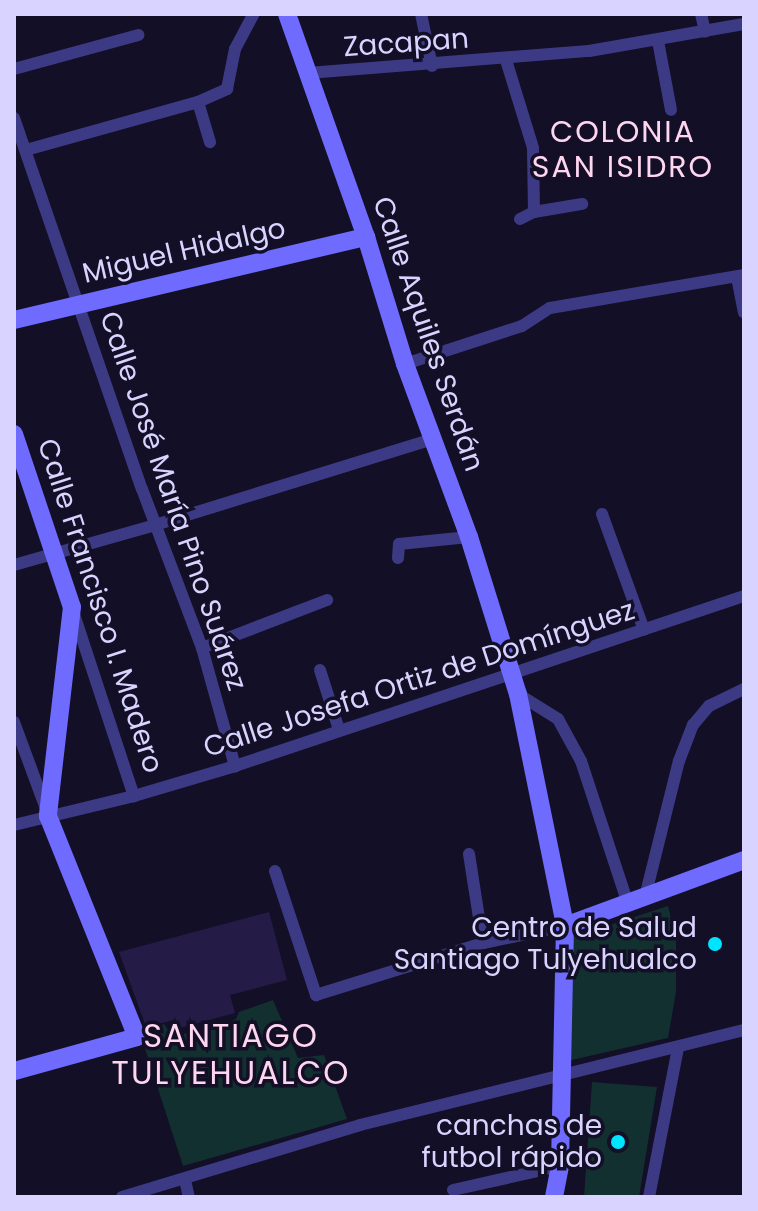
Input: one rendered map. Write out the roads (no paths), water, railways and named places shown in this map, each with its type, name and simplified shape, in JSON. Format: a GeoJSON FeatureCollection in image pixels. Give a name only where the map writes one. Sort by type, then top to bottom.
{"type":"FeatureCollection","features":[{"type":"Feature","properties":{"kind":"main road","name":"Calle Aquiles Serdán"},"geometry":{"type":"LineString","coordinates":[[287,14],[366,237],[405,364],[469,537],[518,694],[565,926],[560,1166],[554,1197]]}},
{"type":"Feature","properties":{"kind":"main road","name":"Miguel Hidalgo"},"geometry":{"type":"LineString","coordinates":[[14,320],[366,237]]}},
{"type":"Feature","properties":{"kind":"main road","name":"Calle Francisco I. Madero"},"geometry":{"type":"LineString","coordinates":[[14,434],[72,607]]}},
{"type":"Feature","properties":{"kind":"main road"},"geometry":{"type":"LineString","coordinates":[[14,1071],[137,1037],[48,816],[72,607]]}},
{"type":"Feature","properties":{"kind":"main road"},"geometry":{"type":"LineString","coordinates":[[565,926],[744,860]]}},
{"type":"Feature","properties":{"kind":"street"},"geometry":{"type":"LineString","coordinates":[[26,150],[198,102],[227,89],[235,49],[254,14]]}},
{"type":"Feature","properties":{"kind":"street"},"geometry":{"type":"LineString","coordinates":[[421,14],[432,66]]}},
{"type":"Feature","properties":{"kind":"street"},"geometry":{"type":"LineString","coordinates":[[701,14],[705,32]]}},
{"type":"Feature","properties":{"kind":"street","name":"Zacapan"},"geometry":{"type":"LineString","coordinates":[[308,73],[506,60],[658,41],[744,24]]}},
{"type":"Feature","properties":{"kind":"street"},"geometry":{"type":"LineString","coordinates":[[14,69],[138,35]]}},
{"type":"Feature","properties":{"kind":"street"},"geometry":{"type":"LineString","coordinates":[[658,41],[671,110]]}},
{"type":"Feature","properties":{"kind":"street"},"geometry":{"type":"LineString","coordinates":[[506,60],[533,148],[534,212]]}},
{"type":"Feature","properties":{"kind":"street"},"geometry":{"type":"LineString","coordinates":[[198,102],[210,142]]}},
{"type":"Feature","properties":{"kind":"street","name":"Calle José María Pino Suárez"},"geometry":{"type":"LineString","coordinates":[[14,118],[155,525],[202,648],[235,766]]}},
{"type":"Feature","properties":{"kind":"street"},"geometry":{"type":"LineString","coordinates":[[520,219],[534,212],[582,204]]}},
{"type":"Feature","properties":{"kind":"street"},"geometry":{"type":"LineString","coordinates":[[405,364],[522,326],[550,308],[740,276],[744,312]]}},
{"type":"Feature","properties":{"kind":"street"},"geometry":{"type":"LineString","coordinates":[[14,565],[432,439]]}},
{"type":"Feature","properties":{"kind":"street"},"geometry":{"type":"LineString","coordinates":[[602,514],[644,630]]}},
{"type":"Feature","properties":{"kind":"street"},"geometry":{"type":"LineString","coordinates":[[398,558],[399,544],[469,537]]}},
{"type":"Feature","properties":{"kind":"street","name":"Calle Josefa Ortiz de Domínguez"},"geometry":{"type":"LineString","coordinates":[[14,825],[134,796],[235,766],[744,596]]}},
{"type":"Feature","properties":{"kind":"street"},"geometry":{"type":"LineString","coordinates":[[202,648],[327,600]]}},
{"type":"Feature","properties":{"kind":"street","name":"Calle Francisco I. Madero"},"geometry":{"type":"LineString","coordinates":[[72,607],[134,796]]}},
{"type":"Feature","properties":{"kind":"street"},"geometry":{"type":"LineString","coordinates":[[320,670],[339,730]]}},
{"type":"Feature","properties":{"kind":"street"},"geometry":{"type":"LineString","coordinates":[[637,901],[679,761],[693,725],[709,706],[744,689]]}},
{"type":"Feature","properties":{"kind":"street"},"geometry":{"type":"LineString","coordinates":[[518,694],[558,719],[581,761],[637,901]]}},
{"type":"Feature","properties":{"kind":"street"},"geometry":{"type":"LineString","coordinates":[[14,722],[48,816]]}},
{"type":"Feature","properties":{"kind":"street"},"geometry":{"type":"LineString","coordinates":[[469,854],[483,943]]}},
{"type":"Feature","properties":{"kind":"street"},"geometry":{"type":"LineString","coordinates":[[275,871],[316,995],[483,943],[565,926]]}},
{"type":"Feature","properties":{"kind":"street"},"geometry":{"type":"LineString","coordinates":[[122,1197],[360,1125],[744,1030]]}},
{"type":"Feature","properties":{"kind":"street"},"geometry":{"type":"LineString","coordinates":[[649,1197],[678,1048]]}},
{"type":"Feature","properties":{"kind":"street"},"geometry":{"type":"LineString","coordinates":[[453,1190],[560,1166]]}},
{"type":"Feature","properties":{"kind":"street"},"geometry":{"type":"LineString","coordinates":[[185,1180],[189,1197]]}},
{"type":"Feature","properties":{"kind":"place","name":"Centro de Salud Santiago Tulyehualco"},"geometry":{"type":"Point","coordinates":[715,944]}},
{"type":"Feature","properties":{"kind":"place","name":"canchas de futbol rápido"},"geometry":{"type":"Point","coordinates":[618,1142]}},
{"type":"Feature","properties":{"kind":"district","name":"COLONIA SAN ISIDRO"},"geometry":{"type":"Point","coordinates":[623,149]}},
{"type":"Feature","properties":{"kind":"district","name":"SANTIAGO TULYEHUALCO"},"geometry":{"type":"Point","coordinates":[231,1056]}}]}
